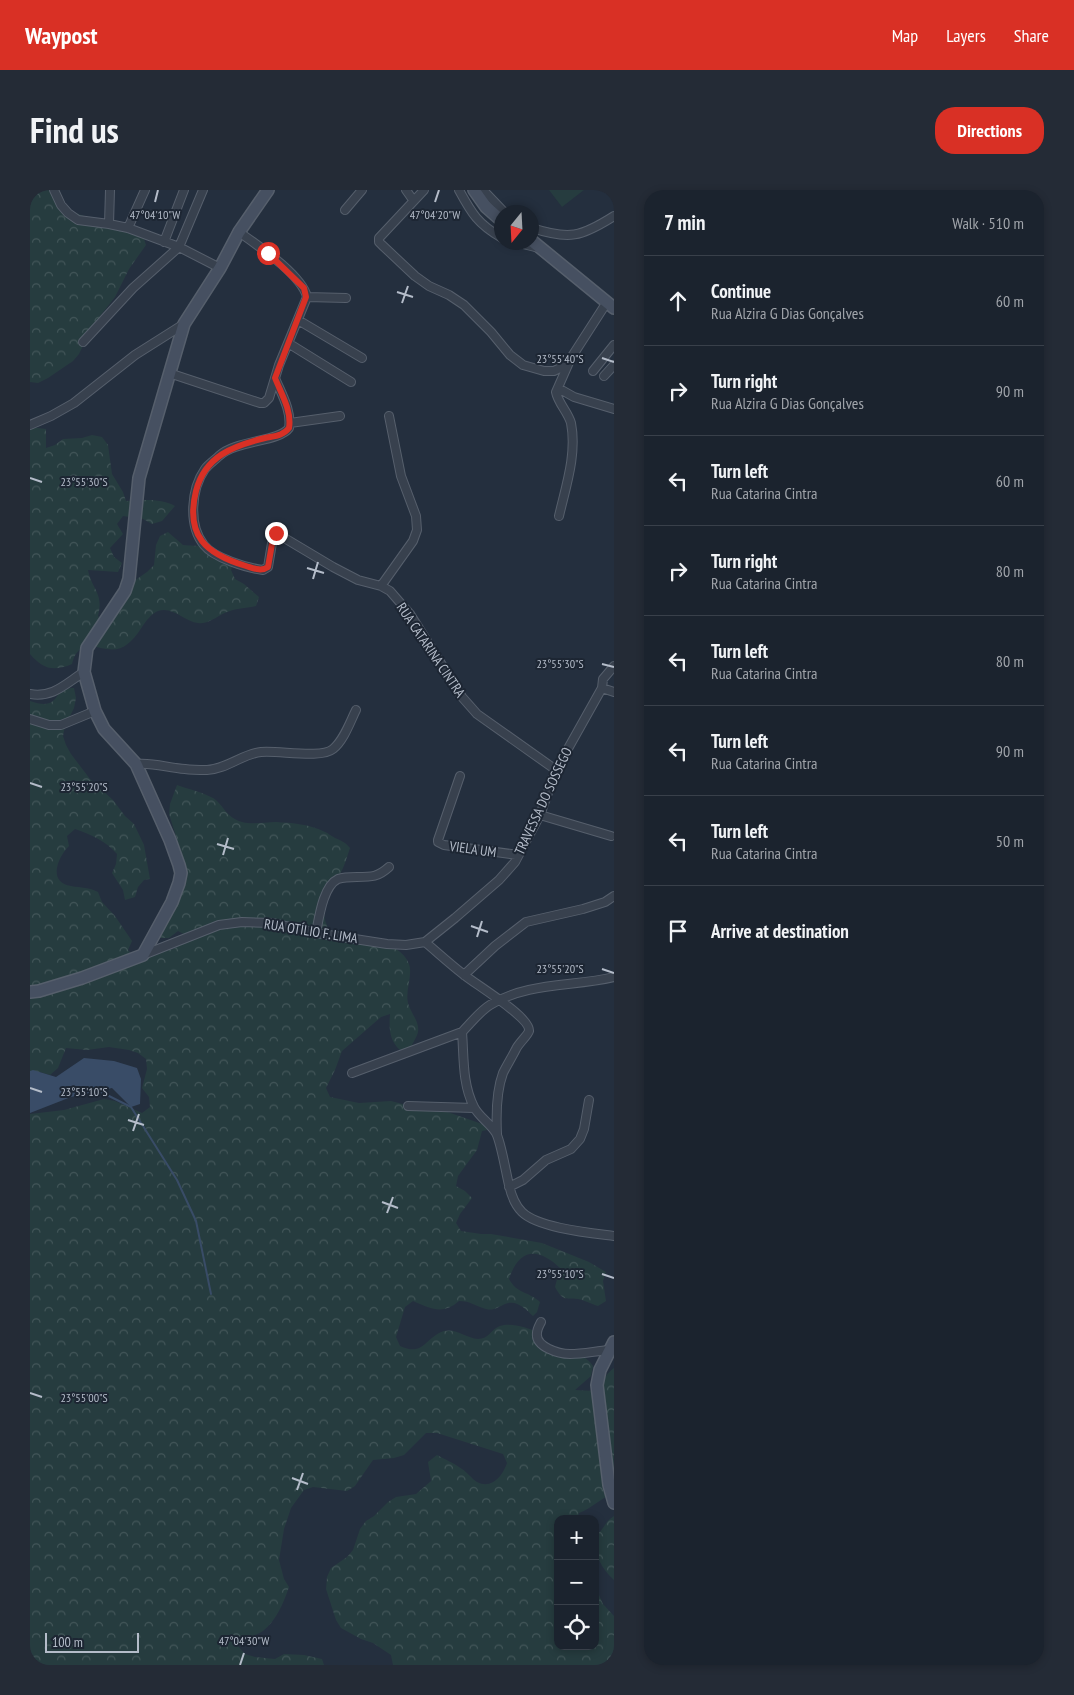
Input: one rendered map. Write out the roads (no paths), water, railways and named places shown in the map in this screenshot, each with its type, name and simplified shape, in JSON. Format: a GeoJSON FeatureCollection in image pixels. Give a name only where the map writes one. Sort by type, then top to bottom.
{"type":"FeatureCollection","features":[{"type":"Feature","properties":{"kind":"street"},"geometry":{"type":"LineString","coordinates":[[54,190],[62,206],[78,220],[128,228],[179,246],[220,268]]}},
{"type":"Feature","properties":{"kind":"street"},"geometry":{"type":"LineString","coordinates":[[109,224],[110,190]]}},
{"type":"Feature","properties":{"kind":"street"},"geometry":{"type":"LineString","coordinates":[[128,228],[145,190]]}},
{"type":"Feature","properties":{"kind":"street"},"geometry":{"type":"LineString","coordinates":[[164,242],[184,190]]}},
{"type":"Feature","properties":{"kind":"street"},"geometry":{"type":"LineString","coordinates":[[83,342],[133,288],[179,246],[203,190]]}},
{"type":"Feature","properties":{"kind":"street"},"geometry":{"type":"LineString","coordinates":[[30,992],[82,978],[143,954],[172,902],[179,882],[180,873],[170,840],[136,764],[104,729],[95,711],[84,672],[87,648],[125,591],[129,579],[137,483],[184,324],[220,268],[238,232],[268,190]]}},
{"type":"Feature","properties":{"kind":"street"},"geometry":{"type":"LineString","coordinates":[[345,210],[362,190]]}},
{"type":"Feature","properties":{"kind":"street"},"geometry":{"type":"LineString","coordinates":[[406,190],[413,200]]}},
{"type":"Feature","properties":{"kind":"street"},"geometry":{"type":"LineString","coordinates":[[424,190],[379,238],[379,242],[415,276],[464,305],[516,361],[537,369],[554,371],[571,358],[611,305],[539,246]]}},
{"type":"Feature","properties":{"kind":"street"},"geometry":{"type":"LineString","coordinates":[[459,190],[470,212],[482,226],[494,233]]}},
{"type":"Feature","properties":{"kind":"street"},"geometry":{"type":"LineString","coordinates":[[474,190],[486,207],[494,214]]}},
{"type":"Feature","properties":{"kind":"street"},"geometry":{"type":"LineString","coordinates":[[485,193],[497,205]]}},
{"type":"Feature","properties":{"kind":"street"},"geometry":{"type":"LineString","coordinates":[[539,230],[572,236],[589,232],[614,216]]}},
{"type":"Feature","properties":{"kind":"street"},"geometry":{"type":"LineString","coordinates":[[606,221],[614,227]]}},
{"type":"Feature","properties":{"kind":"street"},"geometry":{"type":"LineString","coordinates":[[169,373],[264,403],[269,398],[306,297],[304,288],[291,274],[268,253],[238,232]]}},
{"type":"Feature","properties":{"kind":"street"},"geometry":{"type":"LineString","coordinates":[[306,297],[346,298]]}},
{"type":"Feature","properties":{"kind":"street"},"geometry":{"type":"LineString","coordinates":[[298,320],[362,358]]}},
{"type":"Feature","properties":{"kind":"street"},"geometry":{"type":"LineString","coordinates":[[30,425],[74,403],[135,355],[184,324]]}},
{"type":"Feature","properties":{"kind":"street"},"geometry":{"type":"LineString","coordinates":[[288,343],[351,382]]}},
{"type":"Feature","properties":{"kind":"street"},"geometry":{"type":"LineString","coordinates":[[593,371],[614,345]]}},
{"type":"Feature","properties":{"kind":"street"},"geometry":{"type":"LineString","coordinates":[[559,516],[571,464],[572,443],[571,423],[556,392],[571,358]]}},
{"type":"Feature","properties":{"kind":"street"},"geometry":{"type":"LineString","coordinates":[[604,376],[614,365]]}},
{"type":"Feature","properties":{"kind":"street"},"geometry":{"type":"LineString","coordinates":[[275,378],[287,408],[290,423],[340,416]]}},
{"type":"Feature","properties":{"kind":"street"},"geometry":{"type":"LineString","coordinates":[[558,388],[574,397],[614,409]]}},
{"type":"Feature","properties":{"kind":"street"},"geometry":{"type":"LineString","coordinates":[[381,586],[413,541],[417,530],[416,516],[401,476],[389,416]]}},
{"type":"Feature","properties":{"kind":"street","name":"RUA CATARINA CINTRA"},"geometry":{"type":"LineString","coordinates":[[290,423],[287,431],[280,435],[243,444],[221,454],[205,469],[196,489],[193,509],[193,521],[204,545],[214,553],[236,563],[263,570],[268,567],[276,533],[358,580],[381,586],[390,592],[410,614],[462,697],[477,714],[556,770]]}},
{"type":"Feature","properties":{"kind":"street","name":"TRAVESSA DO SOSSEGO"},"geometry":{"type":"LineString","coordinates":[[425,942],[499,880],[518,855],[540,815],[556,770],[602,688],[604,679],[614,666]]}},
{"type":"Feature","properties":{"kind":"street"},"geometry":{"type":"LineString","coordinates":[[30,694],[41,696],[54,691],[84,672]]}},
{"type":"Feature","properties":{"kind":"street"},"geometry":{"type":"LineString","coordinates":[[602,688],[614,692]]}},
{"type":"Feature","properties":{"kind":"street"},"geometry":{"type":"LineString","coordinates":[[136,764],[146,763],[184,769],[210,770],[226,766],[250,754],[262,752],[325,752],[332,750],[340,740],[356,710]]}},
{"type":"Feature","properties":{"kind":"street"},"geometry":{"type":"LineString","coordinates":[[30,719],[50,725],[61,725],[95,711]]}},
{"type":"Feature","properties":{"kind":"street","name":"VIELA UM"},"geometry":{"type":"LineString","coordinates":[[460,776],[438,842],[454,847],[518,855]]}},
{"type":"Feature","properties":{"kind":"street"},"geometry":{"type":"LineString","coordinates":[[540,815],[611,836]]}},
{"type":"Feature","properties":{"kind":"street"},"geometry":{"type":"LineString","coordinates":[[316,933],[326,892],[332,883],[347,877],[378,876],[390,867]]}},
{"type":"Feature","properties":{"kind":"street"},"geometry":{"type":"LineString","coordinates":[[464,975],[526,922],[583,909],[605,902],[614,896]]}},
{"type":"Feature","properties":{"kind":"street","name":"RUA OTÍLIO F. LIMA"},"geometry":{"type":"LineString","coordinates":[[143,954],[220,925],[242,922],[272,923],[316,933],[386,944],[425,942]]}},
{"type":"Feature","properties":{"kind":"street"},"geometry":{"type":"LineString","coordinates":[[425,942],[464,975],[501,1000],[524,1020],[529,1030],[519,1043],[503,1073],[496,1113],[497,1134],[509,1187],[515,1202],[523,1212],[535,1220],[576,1230],[614,1236]]}},
{"type":"Feature","properties":{"kind":"street"},"geometry":{"type":"LineString","coordinates":[[352,1073],[462,1032],[489,1006],[501,1000],[532,989],[594,982],[614,977]]}},
{"type":"Feature","properties":{"kind":"street"},"geometry":{"type":"LineString","coordinates":[[462,1032],[468,1092],[474,1108],[497,1134]]}},
{"type":"Feature","properties":{"kind":"street"},"geometry":{"type":"LineString","coordinates":[[509,1187],[523,1180],[546,1160],[571,1149],[580,1139],[584,1129],[589,1100]]}},
{"type":"Feature","properties":{"kind":"street"},"geometry":{"type":"LineString","coordinates":[[408,1106],[474,1108]]}},
{"type":"Feature","properties":{"kind":"street"},"geometry":{"type":"LineString","coordinates":[[541,1322],[536,1336],[539,1342],[555,1351],[571,1354],[612,1346]]}},
{"type":"Feature","properties":{"kind":"street"},"geometry":{"type":"LineString","coordinates":[[612,1346],[600,1370],[597,1385],[609,1485],[614,1503]]}},
{"type":"Feature","properties":{"kind":"water"},"geometry":{"type":"Polygon","coordinates":[[[84,1058],[114,1061],[137,1068],[141,1079],[140,1104],[131,1107],[112,1088],[71,1097],[30,1113],[30,1071],[33,1070],[56,1077],[84,1058]]]}},
{"type":"Feature","properties":{"kind":"waterway"},"geometry":{"type":"LineString","coordinates":[[99,1091],[131,1107],[177,1180],[196,1221],[211,1294]]}}]}
